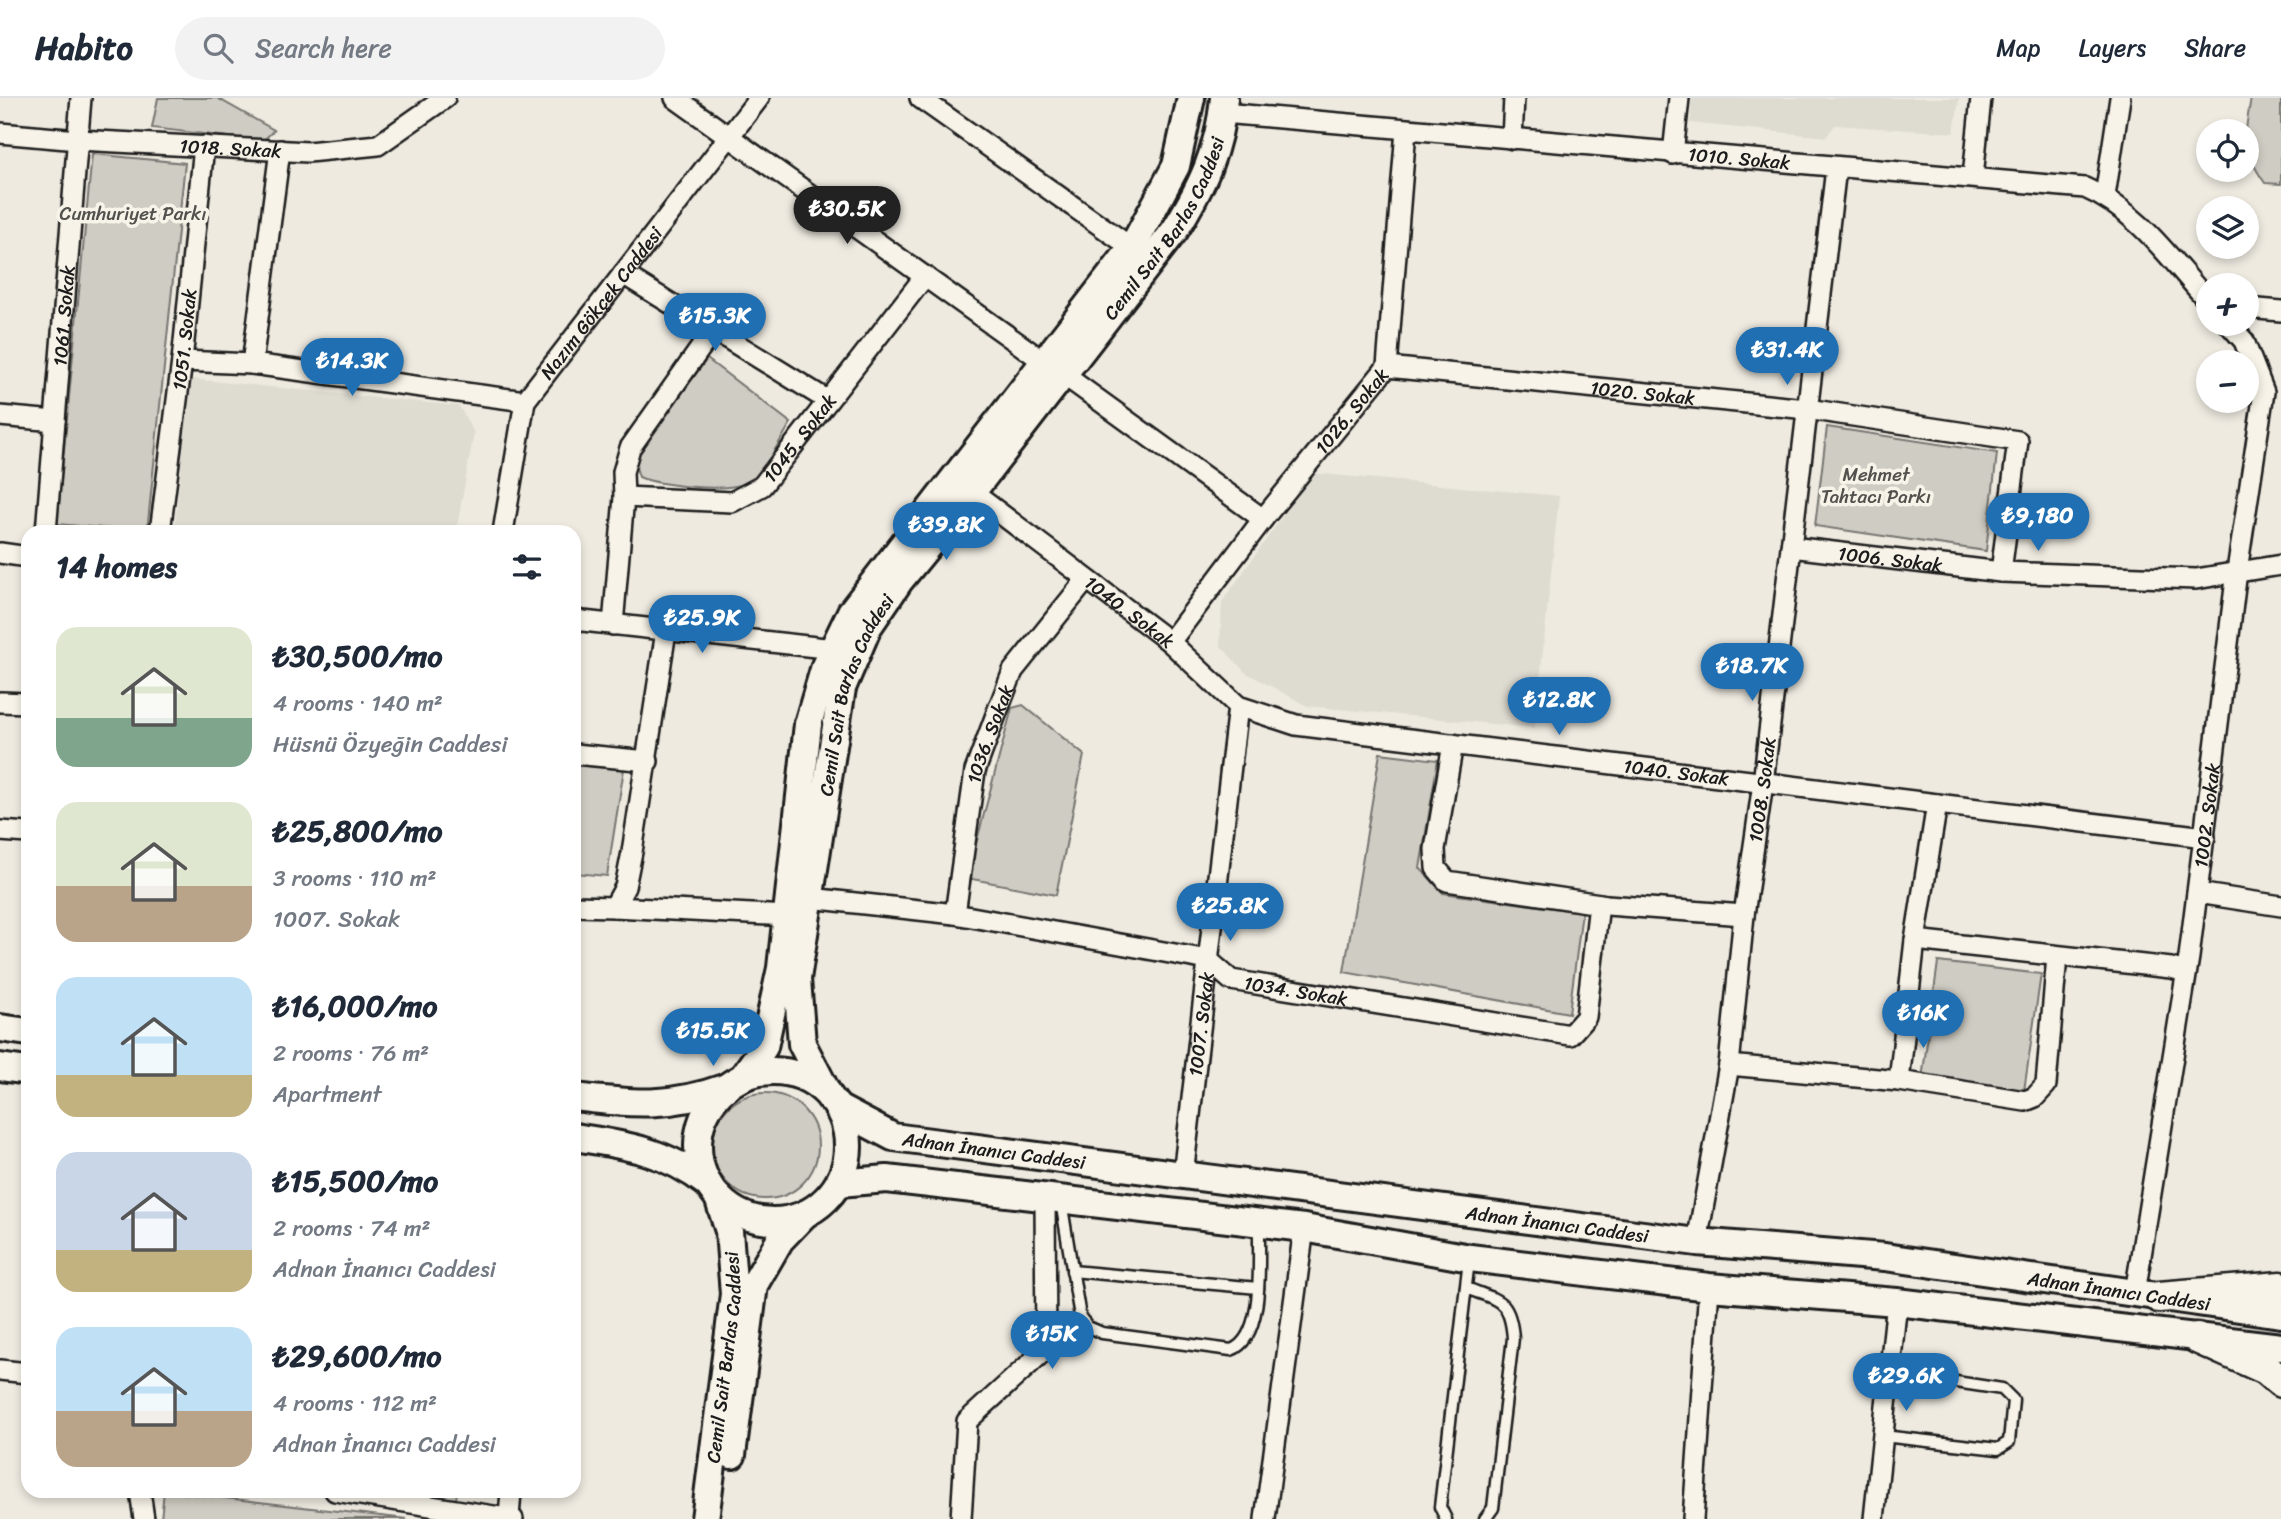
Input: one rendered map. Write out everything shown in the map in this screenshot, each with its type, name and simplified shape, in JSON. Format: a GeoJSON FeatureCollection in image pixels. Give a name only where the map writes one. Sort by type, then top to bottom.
{"type":"FeatureCollection","features":[{"type":"Feature","properties":{"kind":"main road","name":"Cemil Sait Barlas Caddesi"},"geometry":{"type":"LineString","coordinates":[[834,1103],[802,1044],[796,979],[842,688],[869,627],[900,580],[972,492],[1132,248],[1176,166],[1186,101]]}},
{"type":"Feature","properties":{"kind":"main road","name":"Cemil Sait Barlas Caddesi"},"geometry":{"type":"LineString","coordinates":[[735,1082],[764,1047],[789,916],[808,724],[825,666],[851,612],[1053,368],[1175,230],[1203,184],[1223,106]]}},
{"type":"Feature","properties":{"kind":"main road"},"geometry":{"type":"LineString","coordinates":[[0,1028],[21,1030]]}},
{"type":"Feature","properties":{"kind":"main road"},"geometry":{"type":"LineString","coordinates":[[0,1067],[21,1070]]}},
{"type":"Feature","properties":{"kind":"main road"},"geometry":{"type":"LineString","coordinates":[[581,1098],[639,1105],[691,1100],[757,1073],[788,1073],[817,1085],[834,1103],[848,1138],[845,1169],[830,1196],[805,1214],[790,1220],[758,1220],[730,1208],[684,1165],[634,1146],[581,1138]]}},
{"type":"Feature","properties":{"kind":"main road"},"geometry":{"type":"LineString","coordinates":[[713,1191],[699,1155],[700,1132],[708,1110],[735,1082]]}},
{"type":"Feature","properties":{"kind":"main road","name":"Adnan İnanıcı Caddesi"},"geometry":{"type":"LineString","coordinates":[[834,1103],[893,1137],[1697,1242],[1885,1257],[2281,1314]]}},
{"type":"Feature","properties":{"kind":"main road","name":"Adnan İnanıcı Caddesi"},"geometry":{"type":"LineString","coordinates":[[839,1183],[887,1179],[1304,1228],[1470,1258],[1709,1287],[1897,1302],[2281,1347]]}},
{"type":"Feature","properties":{"kind":"main road","name":"Cemil Sait Barlas Caddesi"},"geometry":{"type":"LineString","coordinates":[[705,1519],[734,1294],[729,1231],[713,1191]]}},
{"type":"Feature","properties":{"kind":"main road","name":"Cemil Sait Barlas Caddesi"},"geometry":{"type":"LineString","coordinates":[[723,1519],[754,1285],[780,1240],[805,1214]]}},
{"type":"Feature","properties":{"kind":"main road"},"geometry":{"type":"LineString","coordinates":[[2147,1295],[2281,1287]]}},
{"type":"Feature","properties":{"kind":"main road"},"geometry":{"type":"LineString","coordinates":[[2197,1338],[2266,1369],[2281,1382]]}},
{"type":"Feature","properties":{"kind":"street","name":"1061. Sokak"},"geometry":{"type":"LineString","coordinates":[[47,525],[81,98]]}},
{"type":"Feature","properties":{"kind":"street","name":"1018. Sokak"},"geometry":{"type":"LineString","coordinates":[[0,133],[78,140],[308,152],[378,145],[444,98]]}},
{"type":"Feature","properties":{"kind":"street"},"geometry":{"type":"LineString","coordinates":[[674,98],[1263,519]]}},
{"type":"Feature","properties":{"kind":"street","name":"Nazım Gökçek Caddesi"},"geometry":{"type":"LineString","coordinates":[[504,525],[525,401],[759,98]]}},
{"type":"Feature","properties":{"kind":"street"},"geometry":{"type":"LineString","coordinates":[[920,98],[1132,248]]}},
{"type":"Feature","properties":{"kind":"street"},"geometry":{"type":"LineString","coordinates":[[1512,139],[1514,98]]}},
{"type":"Feature","properties":{"kind":"street"},"geometry":{"type":"LineString","coordinates":[[1673,154],[1679,98]]}},
{"type":"Feature","properties":{"kind":"street"},"geometry":{"type":"LineString","coordinates":[[1973,177],[1981,98]]}},
{"type":"Feature","properties":{"kind":"street"},"geometry":{"type":"LineString","coordinates":[[2105,196],[2120,98]]}},
{"type":"Feature","properties":{"kind":"street","name":"1010. Sokak"},"geometry":{"type":"LineString","coordinates":[[1223,106],[1406,130],[2085,188],[2105,196],[2133,217],[2196,288]]}},
{"type":"Feature","properties":{"kind":"street","name":"1026. Sokak"},"geometry":{"type":"LineString","coordinates":[[1170,642],[1263,519],[1387,367],[1406,130]]}},
{"type":"Feature","properties":{"kind":"street","name":"1051. Sokak"},"geometry":{"type":"LineString","coordinates":[[161,525],[182,360],[204,146]]}},
{"type":"Feature","properties":{"kind":"street"},"geometry":{"type":"LineString","coordinates":[[252,364],[280,150]]}},
{"type":"Feature","properties":{"kind":"street","name":"1008. Sokak"},"geometry":{"type":"LineString","coordinates":[[1697,1242],[1729,1065],[1744,915],[1763,783],[1836,168]]}},
{"type":"Feature","properties":{"kind":"street"},"geometry":{"type":"LineString","coordinates":[[623,274],[827,400]]}},
{"type":"Feature","properties":{"kind":"street","name":"1045. Sokak"},"geometry":{"type":"LineString","coordinates":[[624,497],[732,502],[762,486],[925,276]]}},
{"type":"Feature","properties":{"kind":"street"},"geometry":{"type":"LineString","coordinates":[[2259,309],[2281,311]]}},
{"type":"Feature","properties":{"kind":"street"},"geometry":{"type":"LineString","coordinates":[[613,625],[624,497],[623,472],[629,448],[714,328]]}},
{"type":"Feature","properties":{"kind":"street","name":"1002. Sokak"},"geometry":{"type":"LineString","coordinates":[[2147,1295],[2236,571],[2264,392],[2240,336]]}},
{"type":"Feature","properties":{"kind":"street"},"geometry":{"type":"LineString","coordinates":[[182,360],[252,364],[525,401]]}},
{"type":"Feature","properties":{"kind":"street","name":"1020. Sokak"},"geometry":{"type":"LineString","coordinates":[[1387,367],[1807,409],[2018,441],[2001,572]]}},
{"type":"Feature","properties":{"kind":"street"},"geometry":{"type":"LineString","coordinates":[[0,416],[55,421]]}},
{"type":"Feature","properties":{"kind":"street","name":"1040. Sokak"},"geometry":{"type":"LineString","coordinates":[[972,492],[1170,642],[1238,706],[1296,725],[2205,838]]}},
{"type":"Feature","properties":{"kind":"street","name":"1006. Sokak"},"geometry":{"type":"LineString","coordinates":[[1791,547],[2001,572],[2196,579],[2281,565]]}},
{"type":"Feature","properties":{"kind":"street"},"geometry":{"type":"LineString","coordinates":[[0,553],[21,556]]}},
{"type":"Feature","properties":{"kind":"street","name":"1036. Sokak"},"geometry":{"type":"LineString","coordinates":[[955,914],[975,771],[1013,671],[1086,580]]}},
{"type":"Feature","properties":{"kind":"street"},"geometry":{"type":"LineString","coordinates":[[581,621],[834,649]]}},
{"type":"Feature","properties":{"kind":"street"},"geometry":{"type":"LineString","coordinates":[[614,907],[625,887],[648,761],[666,631]]}},
{"type":"Feature","properties":{"kind":"street"},"geometry":{"type":"LineString","coordinates":[[0,702],[21,703]]}},
{"type":"Feature","properties":{"kind":"street","name":"1007. Sokak"},"geometry":{"type":"LineString","coordinates":[[1183,1175],[1238,706]]}},
{"type":"Feature","properties":{"kind":"street"},"geometry":{"type":"LineString","coordinates":[[1453,744],[1435,849],[1436,868],[1447,881],[1599,904],[1744,915]]}},
{"type":"Feature","properties":{"kind":"street"},"geometry":{"type":"LineString","coordinates":[[581,755],[648,761]]}},
{"type":"Feature","properties":{"kind":"street"},"geometry":{"type":"LineString","coordinates":[[1899,1081],[1915,940],[1937,804]]}},
{"type":"Feature","properties":{"kind":"street"},"geometry":{"type":"LineString","coordinates":[[0,831],[21,832]]}},
{"type":"Feature","properties":{"kind":"street"},"geometry":{"type":"LineString","coordinates":[[2197,893],[2281,906]]}},
{"type":"Feature","properties":{"kind":"street","name":"1034. Sokak"},"geometry":{"type":"LineString","coordinates":[[810,898],[955,914],[1208,960],[1231,980],[1570,1035],[1586,1017],[1599,904]]}},
{"type":"Feature","properties":{"kind":"street"},"geometry":{"type":"LineString","coordinates":[[581,906],[789,916]]}},
{"type":"Feature","properties":{"kind":"street"},"geometry":{"type":"LineString","coordinates":[[1915,940],[2171,968],[2186,972]]}},
{"type":"Feature","properties":{"kind":"street"},"geometry":{"type":"LineString","coordinates":[[1729,1065],[1899,1081],[2025,1101],[2035,1097],[2046,1085],[2057,956]]}},
{"type":"Feature","properties":{"kind":"street"},"geometry":{"type":"LineString","coordinates":[[961,1519],[967,1421],[1046,1349],[1053,1200]]}},
{"type":"Feature","properties":{"kind":"street"},"geometry":{"type":"LineString","coordinates":[[1265,1519],[1304,1228]]}},
{"type":"Feature","properties":{"kind":"street"},"geometry":{"type":"LineString","coordinates":[[1692,1519],[1709,1287]]}},
{"type":"Feature","properties":{"kind":"street"},"geometry":{"type":"LineString","coordinates":[[1874,1519],[1897,1302]]}},
{"type":"Feature","properties":{"kind":"street"},"geometry":{"type":"LineString","coordinates":[[0,1370],[21,1372]]}},
{"type":"Feature","properties":{"kind":"street"},"geometry":{"type":"LineString","coordinates":[[141,1498],[144,1519]]}},
{"type":"Feature","properties":{"kind":"street"},"geometry":{"type":"LineString","coordinates":[[379,1498],[511,1519],[511,1498]]}},
{"type":"Feature","properties":{"kind":"lane"},"geometry":{"type":"LineString","coordinates":[[1053,1200],[1072,1271],[1080,1317],[1088,1327],[1102,1333],[1230,1350],[1242,1346],[1252,1330],[1258,1288],[1259,1223]]}},
{"type":"Feature","properties":{"kind":"lane"},"geometry":{"type":"LineString","coordinates":[[1446,1519],[1440,1507],[1470,1258]]}},
{"type":"Feature","properties":{"kind":"lane"},"geometry":{"type":"LineString","coordinates":[[1072,1271],[1258,1288]]}},
{"type":"Feature","properties":{"kind":"lane"},"geometry":{"type":"LineString","coordinates":[[1466,1288],[1500,1301],[1511,1314],[1513,1338],[1493,1508],[1485,1519]]}},
{"type":"Feature","properties":{"kind":"lane"},"geometry":{"type":"LineString","coordinates":[[1883,1436],[1998,1448],[2009,1441],[2013,1400],[2002,1389],[1890,1371]]}},
{"type":"Feature","properties":{"kind":"shaded area"},"geometry":{"type":"Polygon","coordinates":[[[1692,98],[1959,98],[1954,133],[1835,125],[1826,137],[1690,123],[1692,98]]]}},
{"type":"Feature","properties":{"kind":"shaded area"},"geometry":{"type":"Polygon","coordinates":[[[191,379],[459,406],[474,433],[457,525],[175,525],[191,379]]]}},
{"type":"Feature","properties":{"kind":"shaded area"},"geometry":{"type":"Polygon","coordinates":[[[1313,473],[1559,496],[1535,728],[1307,706],[1245,672],[1220,645],[1222,602],[1313,473]]]}},
{"type":"Feature","properties":{"kind":"green space"},"geometry":{"type":"Polygon","coordinates":[[[158,98],[217,98],[274,130],[263,141],[152,128],[158,98]]]}},
{"type":"Feature","properties":{"kind":"green space"},"geometry":{"type":"Polygon","coordinates":[[[2251,98],[2281,98],[2281,184],[2265,183],[2259,174],[2259,119],[2248,119],[2251,98]]]}},
{"type":"Feature","properties":{"kind":"green space","name":"Cumhuriyet Parkı"},"geometry":{"type":"Polygon","coordinates":[[[92,154],[185,163],[148,525],[57,524],[92,154]]]}},
{"type":"Feature","properties":{"kind":"green space"},"geometry":{"type":"Polygon","coordinates":[[[707,359],[791,423],[760,472],[746,483],[717,488],[698,487],[639,477],[635,464],[643,445],[707,359]]]}},
{"type":"Feature","properties":{"kind":"green space","name":"Mehmet Tahtacı Parkı"},"geometry":{"type":"Polygon","coordinates":[[[1827,427],[1997,453],[1986,551],[1815,526],[1827,427]]]}},
{"type":"Feature","properties":{"kind":"green space"},"geometry":{"type":"Polygon","coordinates":[[[1023,705],[1084,755],[1056,895],[967,878],[1012,708],[1023,705]]]}},
{"type":"Feature","properties":{"kind":"green space"},"geometry":{"type":"Polygon","coordinates":[[[1380,753],[1438,760],[1420,868],[1443,893],[1582,912],[1569,1013],[1344,972],[1380,753]]]}},
{"type":"Feature","properties":{"kind":"green space"},"geometry":{"type":"Polygon","coordinates":[[[581,766],[624,769],[607,876],[581,874],[581,766]]]}},
{"type":"Feature","properties":{"kind":"green space"},"geometry":{"type":"Polygon","coordinates":[[[1938,962],[2041,974],[2024,1091],[1922,1079],[1938,962]]]}},
{"type":"Feature","properties":{"kind":"green space"},"geometry":{"type":"Polygon","coordinates":[[[765,1093],[785,1097],[802,1109],[814,1126],[818,1146],[814,1166],[802,1183],[785,1195],[765,1199],[745,1195],[728,1183],[716,1166],[712,1146],[716,1126],[728,1109],[745,1097],[765,1093]]]}},
{"type":"Feature","properties":{"kind":"green space"},"geometry":{"type":"Polygon","coordinates":[[[163,1498],[225,1498],[407,1519],[161,1519],[163,1498]]]}}]}
